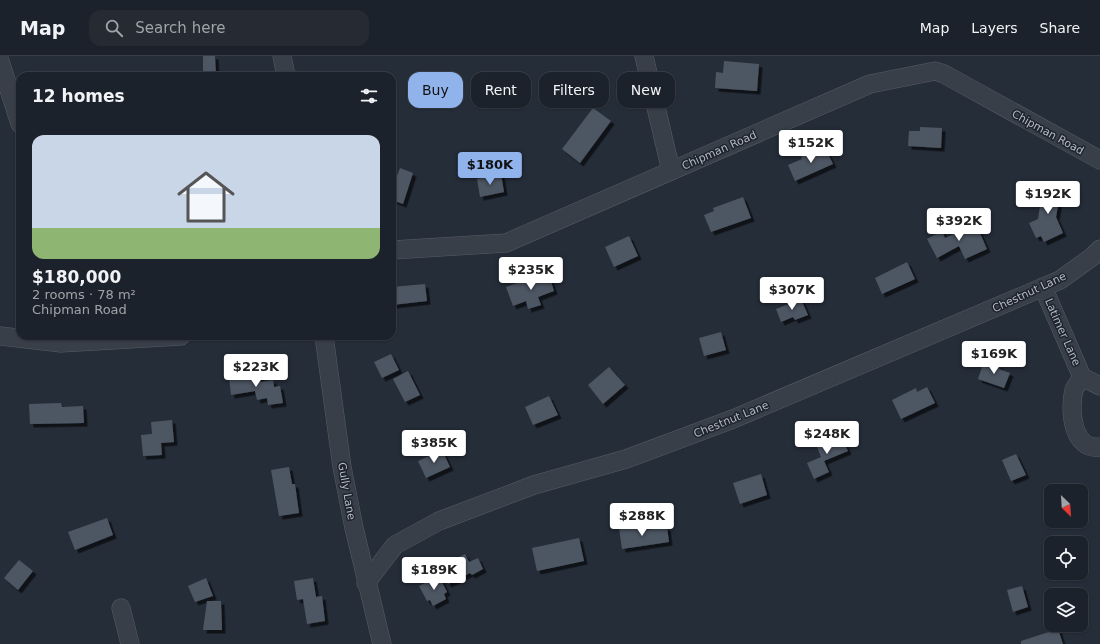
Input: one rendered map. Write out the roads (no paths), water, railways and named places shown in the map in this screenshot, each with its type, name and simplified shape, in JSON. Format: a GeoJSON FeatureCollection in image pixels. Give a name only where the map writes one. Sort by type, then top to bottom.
{"type":"FeatureCollection","features":[{"type":"Feature","properties":{"kind":"street"},"geometry":{"type":"LineString","coordinates":[[282,56],[285,72]]}},
{"type":"Feature","properties":{"kind":"street"},"geometry":{"type":"LineString","coordinates":[[644,56],[671,171]]}},
{"type":"Feature","properties":{"kind":"street"},"geometry":{"type":"LineString","coordinates":[[0,60],[16,111]]}},
{"type":"Feature","properties":{"kind":"street","name":"Chipman Road"},"geometry":{"type":"LineString","coordinates":[[396,250],[506,243],[870,84],[935,71],[944,74],[1100,160]]}},
{"type":"Feature","properties":{"kind":"street","name":"Chestnut Lane"},"geometry":{"type":"LineString","coordinates":[[366,582],[395,545],[439,521],[534,485],[626,459],[734,419],[1060,280],[1092,257],[1100,249]]}},
{"type":"Feature","properties":{"kind":"street","name":"Latimer Lane"},"geometry":{"type":"LineString","coordinates":[[1043,287],[1082,377],[1100,386]]}},
{"type":"Feature","properties":{"kind":"street"},"geometry":{"type":"LineString","coordinates":[[0,336],[16,337]]}},
{"type":"Feature","properties":{"kind":"street","name":"Gully Lane"},"geometry":{"type":"LineString","coordinates":[[325,340],[342,467],[366,582],[382,644]]}},
{"type":"Feature","properties":{"kind":"street","name":"Latimer Lane"},"geometry":{"type":"LineString","coordinates":[[1082,377],[1074,389],[1072,420],[1077,435],[1085,443],[1094,448],[1100,447]]}},
{"type":"Feature","properties":{"kind":"street"},"geometry":{"type":"LineString","coordinates":[[121,608],[130,644]]}}]}
